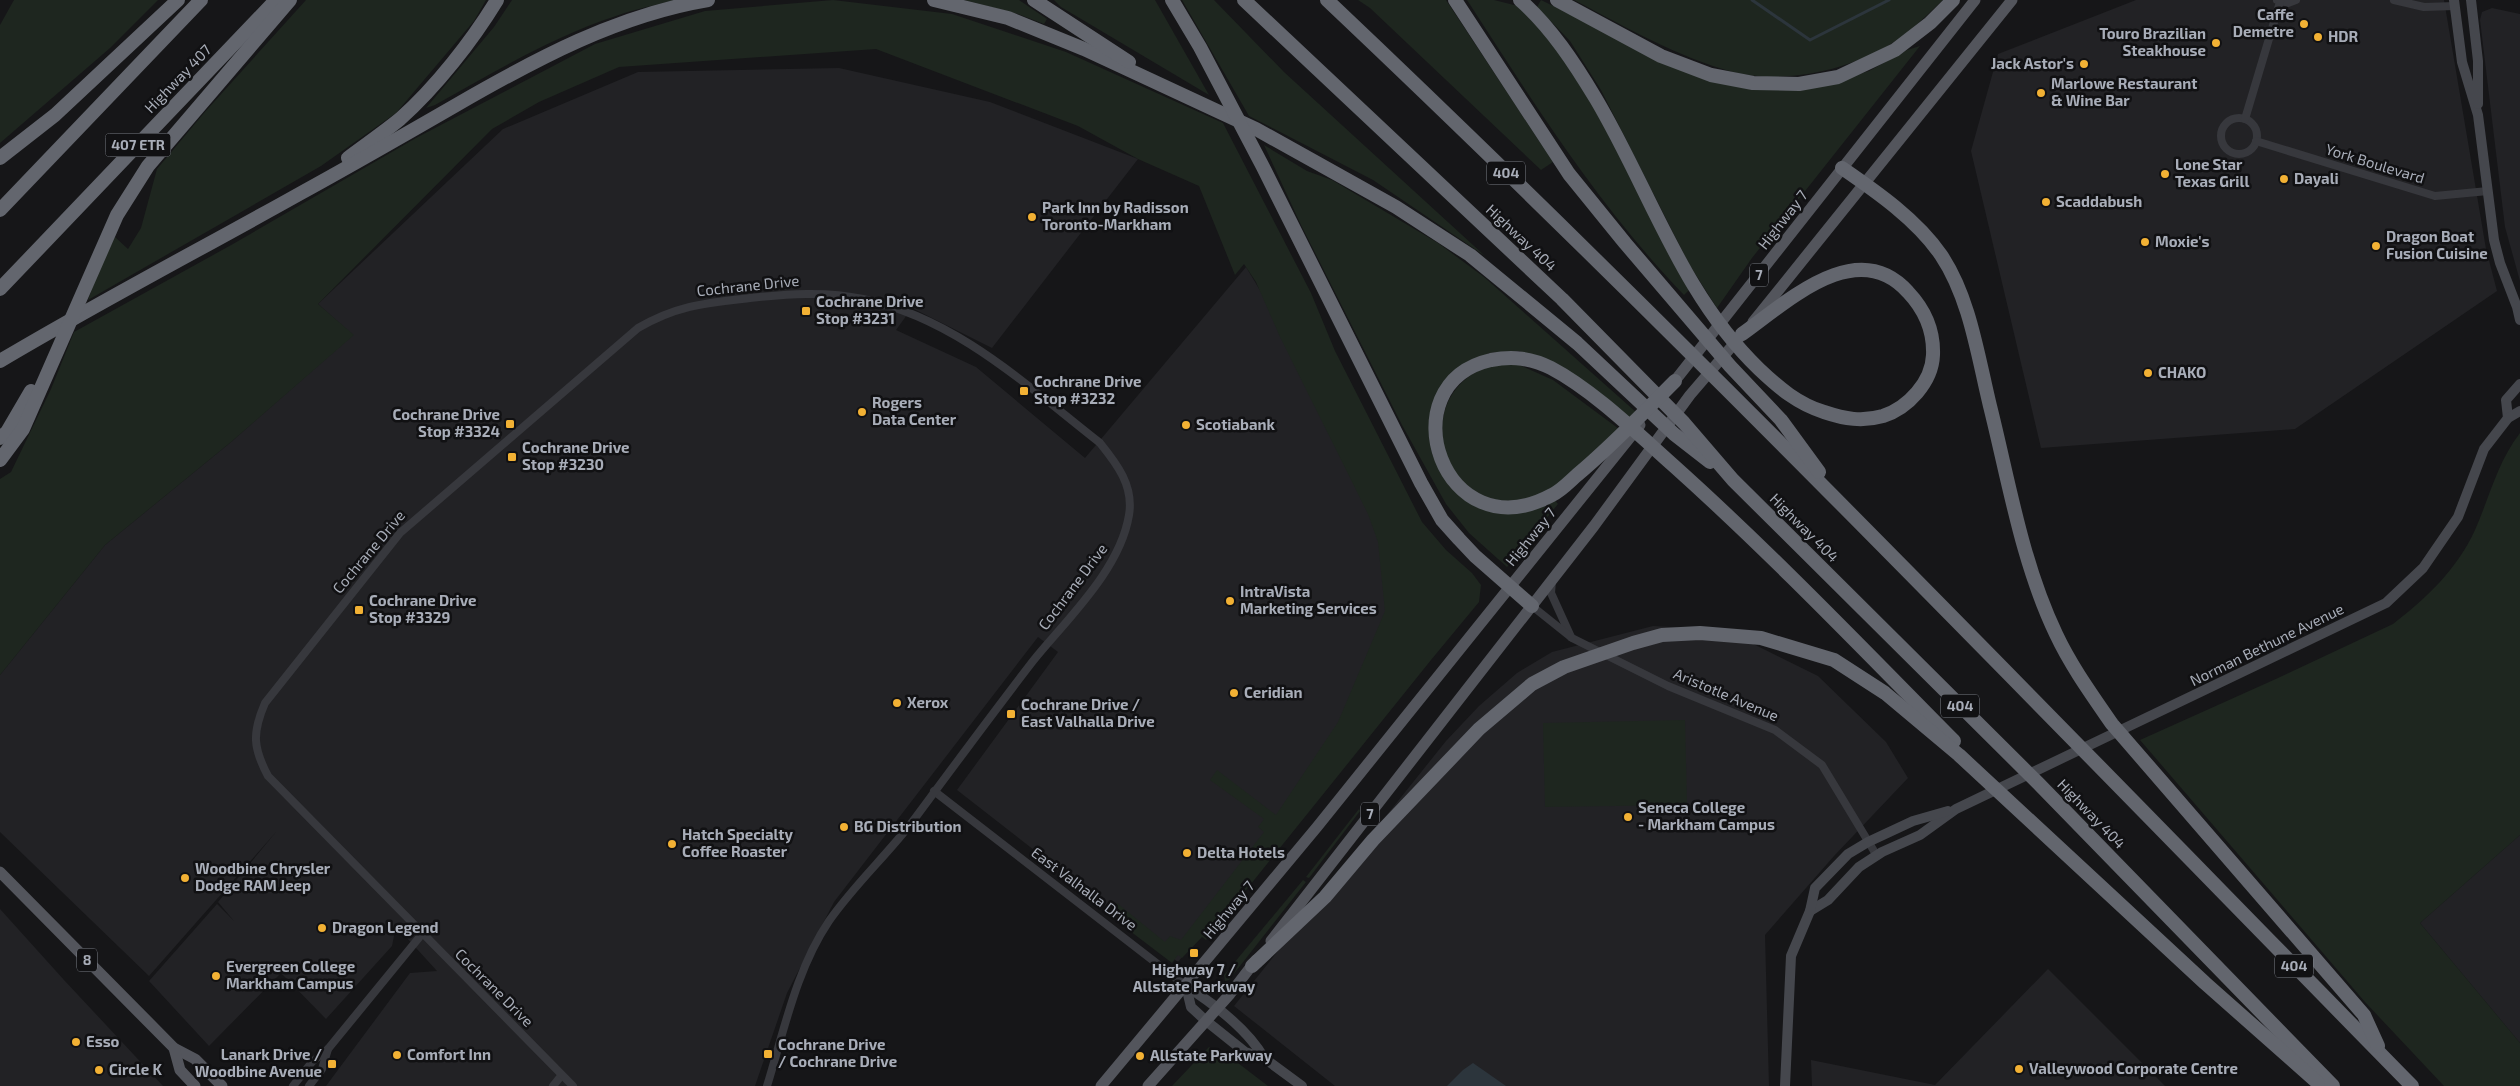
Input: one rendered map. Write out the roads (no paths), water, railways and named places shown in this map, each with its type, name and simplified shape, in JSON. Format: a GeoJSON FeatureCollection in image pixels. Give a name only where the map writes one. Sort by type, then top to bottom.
{"type":"FeatureCollection","features":[{"type":"Feature","properties":{"kind":"highway"},"geometry":{"type":"LineString","coordinates":[[0,158],[56,115],[178,0]]}},
{"type":"Feature","properties":{"kind":"highway"},"geometry":{"type":"LineString","coordinates":[[0,210],[201,0]]}},
{"type":"Feature","properties":{"kind":"highway","name":"Highway 407"},"geometry":{"type":"LineString","coordinates":[[0,289],[276,0]]}},
{"type":"Feature","properties":{"kind":"highway"},"geometry":{"type":"LineString","coordinates":[[0,460],[23,429],[82,290],[117,215],[148,166],[290,0]]}},
{"type":"Feature","properties":{"kind":"highway"},"geometry":{"type":"LineString","coordinates":[[301,194],[401,118],[446,70],[485,20],[497,0]]}},
{"type":"Feature","properties":{"kind":"highway"},"geometry":{"type":"LineString","coordinates":[[0,360],[301,194],[528,64],[575,41],[687,3],[708,0]]}},
{"type":"Feature","properties":{"kind":"highway"},"geometry":{"type":"LineString","coordinates":[[934,0],[1008,18],[1084,49],[1256,129],[1396,207],[1470,255],[1577,343],[1674,434],[1733,480]]}},
{"type":"Feature","properties":{"kind":"highway"},"geometry":{"type":"LineString","coordinates":[[1034,0],[1122,58],[1208,107]]}},
{"type":"Feature","properties":{"kind":"highway"},"geometry":{"type":"LineString","coordinates":[[1172,0],[1200,47],[1263,168],[1421,483],[1442,520],[1475,556],[1532,606]]}},
{"type":"Feature","properties":{"kind":"highway","name":"Highway 404"},"geometry":{"type":"LineString","coordinates":[[1244,0],[1562,298],[1684,423],[1733,480],[2038,783],[2333,1086]]}},
{"type":"Feature","properties":{"kind":"highway","name":"404"},"geometry":{"type":"LineString","coordinates":[[1327,0],[1684,347],[1846,509],[2412,1086]]}},
{"type":"Feature","properties":{"kind":"highway"},"geometry":{"type":"LineString","coordinates":[[1455,0],[1569,174],[1730,366],[1781,420],[1846,509]]}},
{"type":"Feature","properties":{"kind":"highway"},"geometry":{"type":"LineString","coordinates":[[1520,0],[1537,15],[1576,67],[1597,100],[1668,242],[1710,313],[1744,354],[1780,390],[1808,407],[1843,418],[1867,421],[1894,413],[1911,400],[1925,382],[1933,358],[1932,338],[1927,319],[1920,305],[1897,282],[1883,274],[1862,269],[1838,273],[1820,280],[1742,334]]}},
{"type":"Feature","properties":{"kind":"highway"},"geometry":{"type":"LineString","coordinates":[[1557,0],[1661,56],[1711,75],[1753,82],[1799,84],[1838,78],[1895,50],[1930,23],[1953,0]]}},
{"type":"Feature","properties":{"kind":"highway"},"geometry":{"type":"LineString","coordinates":[[1842,168],[1918,228],[1941,254],[1954,277],[1968,321],[2018,524],[2038,594],[2056,636],[2079,676],[2131,746],[2364,1015],[2383,1056]]}},
{"type":"Feature","properties":{"kind":"highway"},"geometry":{"type":"LineString","coordinates":[[0,438],[7,432],[57,349]]}},
{"type":"Feature","properties":{"kind":"highway"},"geometry":{"type":"LineString","coordinates":[[1675,381],[1594,460],[1561,490],[1532,504],[1507,508],[1480,502],[1460,489],[1440,461],[1436,446],[1434,422],[1442,398],[1466,370],[1481,363],[1509,356],[1536,361],[1554,370],[1614,414],[1661,454],[1748,532],[2040,828]]}},
{"type":"Feature","properties":{"kind":"highway"},"geometry":{"type":"LineString","coordinates":[[1252,966],[1325,897],[1374,840],[1479,729],[1532,684],[1564,667],[1633,642],[1662,635],[1700,633],[1762,638],[1834,660],[1885,693],[1959,755],[2040,828],[2205,983],[2322,1086]]}},
{"type":"Feature","properties":{"kind":"main road","name":"Highway 7"},"geometry":{"type":"LineString","coordinates":[[1101,1086],[1323,820],[1675,381],[1975,0]]}},
{"type":"Feature","properties":{"kind":"main road","name":"7"},"geometry":{"type":"LineString","coordinates":[[1148,1086],[1205,1020],[1217,1009],[1252,966],[1552,581],[1690,395],[1865,185],[2012,0]]}},
{"type":"Feature","properties":{"kind":"main road","name":"8"},"geometry":{"type":"LineString","coordinates":[[0,872],[174,1048],[195,1059],[222,1086]]}},
{"type":"Feature","properties":{"kind":"main road","name":"8"},"geometry":{"type":"LineString","coordinates":[[174,1048],[180,1070],[195,1086]]}},
{"type":"Feature","properties":{"kind":"street"},"geometry":{"type":"LineString","coordinates":[[2245,119],[2278,1],[2288,3],[2296,0]]}},
{"type":"Feature","properties":{"kind":"street"},"geometry":{"type":"LineString","coordinates":[[2394,0],[2424,8],[2471,2],[2478,61],[2478,115],[2494,240],[2500,262],[2519,307],[2520,320]]}},
{"type":"Feature","properties":{"kind":"street"},"geometry":{"type":"LineString","coordinates":[[2454,3],[2462,62],[2478,115]]}},
{"type":"Feature","properties":{"kind":"street"},"geometry":{"type":"LineString","coordinates":[[2245,119],[2253,125],[2257,132],[2256,141],[2249,151],[2241,154],[2232,153],[2223,145],[2221,136],[2225,125],[2232,120],[2245,119]]}},
{"type":"Feature","properties":{"kind":"street","name":"York Boulevard"},"geometry":{"type":"LineString","coordinates":[[2256,141],[2435,196],[2488,191]]}},
{"type":"Feature","properties":{"kind":"street","name":"Cochrane Drive"},"geometry":{"type":"LineString","coordinates":[[574,1086],[561,1076],[268,776],[255,748],[259,717],[265,703],[400,533],[638,328],[681,307],[716,301],[813,294],[864,299],[918,317],[957,334],[981,350],[1100,443],[1114,460],[1125,480],[1130,496],[1129,513],[1119,549],[1104,572],[934,791],[829,922],[806,963],[767,1086]]}},
{"type":"Feature","properties":{"kind":"street","name":"Norman Bethune Avenue"},"geometry":{"type":"LineString","coordinates":[[2508,418],[2506,400],[2520,384]]}},
{"type":"Feature","properties":{"kind":"street","name":"Norman Bethune Avenue"},"geometry":{"type":"LineString","coordinates":[[1785,1086],[1791,956],[1810,911],[1816,888],[1848,854],[1868,842],[1913,821],[1956,809],[2386,603],[2423,568],[2458,517],[2479,458],[2508,418],[2520,411]]}},
{"type":"Feature","properties":{"kind":"street"},"geometry":{"type":"LineString","coordinates":[[1552,581],[1551,593],[1572,638]]}},
{"type":"Feature","properties":{"kind":"street","name":"Aristotle Avenue"},"geometry":{"type":"LineString","coordinates":[[1532,606],[1572,638],[1668,686],[1775,730],[1822,764],[1877,856]]}},
{"type":"Feature","properties":{"kind":"street","name":"East Valhalla Drive"},"geometry":{"type":"LineString","coordinates":[[934,791],[1217,1009]]}},
{"type":"Feature","properties":{"kind":"street","name":"Norman Bethune Avenue"},"geometry":{"type":"LineString","coordinates":[[1810,911],[1828,900],[1859,868],[1877,856],[1920,835],[1956,809]]}},
{"type":"Feature","properties":{"kind":"street"},"geometry":{"type":"LineString","coordinates":[[293,1086],[312,1062],[328,1049],[422,934]]}},
{"type":"Feature","properties":{"kind":"street"},"geometry":{"type":"LineString","coordinates":[[1186,986],[1191,1007],[1205,1020],[1244,1052],[1264,1058],[1302,1086]]}},
{"type":"Feature","properties":{"kind":"street"},"geometry":{"type":"LineString","coordinates":[[1217,1009],[1254,1041],[1264,1058]]}},
{"type":"Feature","properties":{"kind":"street"},"geometry":{"type":"LineString","coordinates":[[309,1086],[322,1069],[328,1049]]}},
{"type":"Feature","properties":{"kind":"street"},"geometry":{"type":"LineString","coordinates":[[553,1086],[561,1076]]}},
{"type":"Feature","properties":{"kind":"waterway"},"geometry":{"type":"LineString","coordinates":[[1752,0],[1810,40],[1889,0]]}},
{"type":"Feature","properties":{"kind":"place","name":"Caffe Demetre"},"geometry":{"type":"Point","coordinates":[2304,24]}},
{"type":"Feature","properties":{"kind":"place","name":"HDR"},"geometry":{"type":"Point","coordinates":[2318,37]}},
{"type":"Feature","properties":{"kind":"place","name":"Touro Brazilian Steakhouse"},"geometry":{"type":"Point","coordinates":[2216,43]}},
{"type":"Feature","properties":{"kind":"place","name":"Jack Astor's"},"geometry":{"type":"Point","coordinates":[2084,64]}},
{"type":"Feature","properties":{"kind":"place","name":"Marlowe Restaurant & Wine Bar"},"geometry":{"type":"Point","coordinates":[2041,93]}},
{"type":"Feature","properties":{"kind":"place","name":"Lone Star Texas Grill"},"geometry":{"type":"Point","coordinates":[2165,174]}},
{"type":"Feature","properties":{"kind":"place","name":"Dayali"},"geometry":{"type":"Point","coordinates":[2284,179]}},
{"type":"Feature","properties":{"kind":"place","name":"Scaddabush"},"geometry":{"type":"Point","coordinates":[2046,202]}},
{"type":"Feature","properties":{"kind":"place","name":"Park Inn by Radisson Toronto-Markham"},"geometry":{"type":"Point","coordinates":[1032,217]}},
{"type":"Feature","properties":{"kind":"place","name":"Moxie's"},"geometry":{"type":"Point","coordinates":[2145,242]}},
{"type":"Feature","properties":{"kind":"place","name":"Dragon Boat Fusion Cuisine"},"geometry":{"type":"Point","coordinates":[2376,246]}},
{"type":"Feature","properties":{"kind":"place","name":"Cochrane Drive Stop #3231"},"geometry":{"type":"Point","coordinates":[806,311]}},
{"type":"Feature","properties":{"kind":"place","name":"CHAKO"},"geometry":{"type":"Point","coordinates":[2148,373]}},
{"type":"Feature","properties":{"kind":"place","name":"Cochrane Drive Stop #3232"},"geometry":{"type":"Point","coordinates":[1024,391]}},
{"type":"Feature","properties":{"kind":"place","name":"Rogers Data Center"},"geometry":{"type":"Point","coordinates":[862,412]}},
{"type":"Feature","properties":{"kind":"place","name":"Cochrane Drive Stop #3324"},"geometry":{"type":"Point","coordinates":[510,424]}},
{"type":"Feature","properties":{"kind":"place","name":"Scotiabank"},"geometry":{"type":"Point","coordinates":[1186,425]}},
{"type":"Feature","properties":{"kind":"place","name":"Cochrane Drive Stop #3230"},"geometry":{"type":"Point","coordinates":[512,457]}},
{"type":"Feature","properties":{"kind":"place","name":"IntraVista Marketing Services"},"geometry":{"type":"Point","coordinates":[1230,601]}},
{"type":"Feature","properties":{"kind":"place","name":"Cochrane Drive Stop #3329"},"geometry":{"type":"Point","coordinates":[359,610]}},
{"type":"Feature","properties":{"kind":"place","name":"Ceridian"},"geometry":{"type":"Point","coordinates":[1234,693]}},
{"type":"Feature","properties":{"kind":"place","name":"Xerox"},"geometry":{"type":"Point","coordinates":[897,703]}},
{"type":"Feature","properties":{"kind":"place","name":"Cochrane Drive / East Valhalla Drive"},"geometry":{"type":"Point","coordinates":[1011,714]}},
{"type":"Feature","properties":{"kind":"place","name":"Seneca College - Markham Campus"},"geometry":{"type":"Point","coordinates":[1628,817]}},
{"type":"Feature","properties":{"kind":"place","name":"BG Distribution"},"geometry":{"type":"Point","coordinates":[844,827]}},
{"type":"Feature","properties":{"kind":"place","name":"Hatch Specialty Coffee Roaster"},"geometry":{"type":"Point","coordinates":[672,844]}},
{"type":"Feature","properties":{"kind":"place","name":"Delta Hotels"},"geometry":{"type":"Point","coordinates":[1187,853]}},
{"type":"Feature","properties":{"kind":"place","name":"Woodbine Chrysler Dodge RAM Jeep"},"geometry":{"type":"Point","coordinates":[185,878]}},
{"type":"Feature","properties":{"kind":"place","name":"Dragon Legend"},"geometry":{"type":"Point","coordinates":[322,928]}},
{"type":"Feature","properties":{"kind":"place","name":"Highway 7 / Allstate Parkway"},"geometry":{"type":"Point","coordinates":[1194,953]}},
{"type":"Feature","properties":{"kind":"place","name":"Evergreen College Markham Campus"},"geometry":{"type":"Point","coordinates":[216,976]}},
{"type":"Feature","properties":{"kind":"place","name":"Esso"},"geometry":{"type":"Point","coordinates":[76,1042]}},
{"type":"Feature","properties":{"kind":"place","name":"Cochrane Drive / Cochrane Drive"},"geometry":{"type":"Point","coordinates":[768,1054]}},
{"type":"Feature","properties":{"kind":"place","name":"Comfort Inn"},"geometry":{"type":"Point","coordinates":[397,1055]}},
{"type":"Feature","properties":{"kind":"place","name":"Allstate Parkway"},"geometry":{"type":"Point","coordinates":[1140,1056]}},
{"type":"Feature","properties":{"kind":"place","name":"Lanark Drive / Woodbine Avenue"},"geometry":{"type":"Point","coordinates":[332,1064]}},
{"type":"Feature","properties":{"kind":"place","name":"Valleywood Corporate Centre"},"geometry":{"type":"Point","coordinates":[2019,1069]}},
{"type":"Feature","properties":{"kind":"place","name":"Circle K"},"geometry":{"type":"Point","coordinates":[99,1070]}}]}
